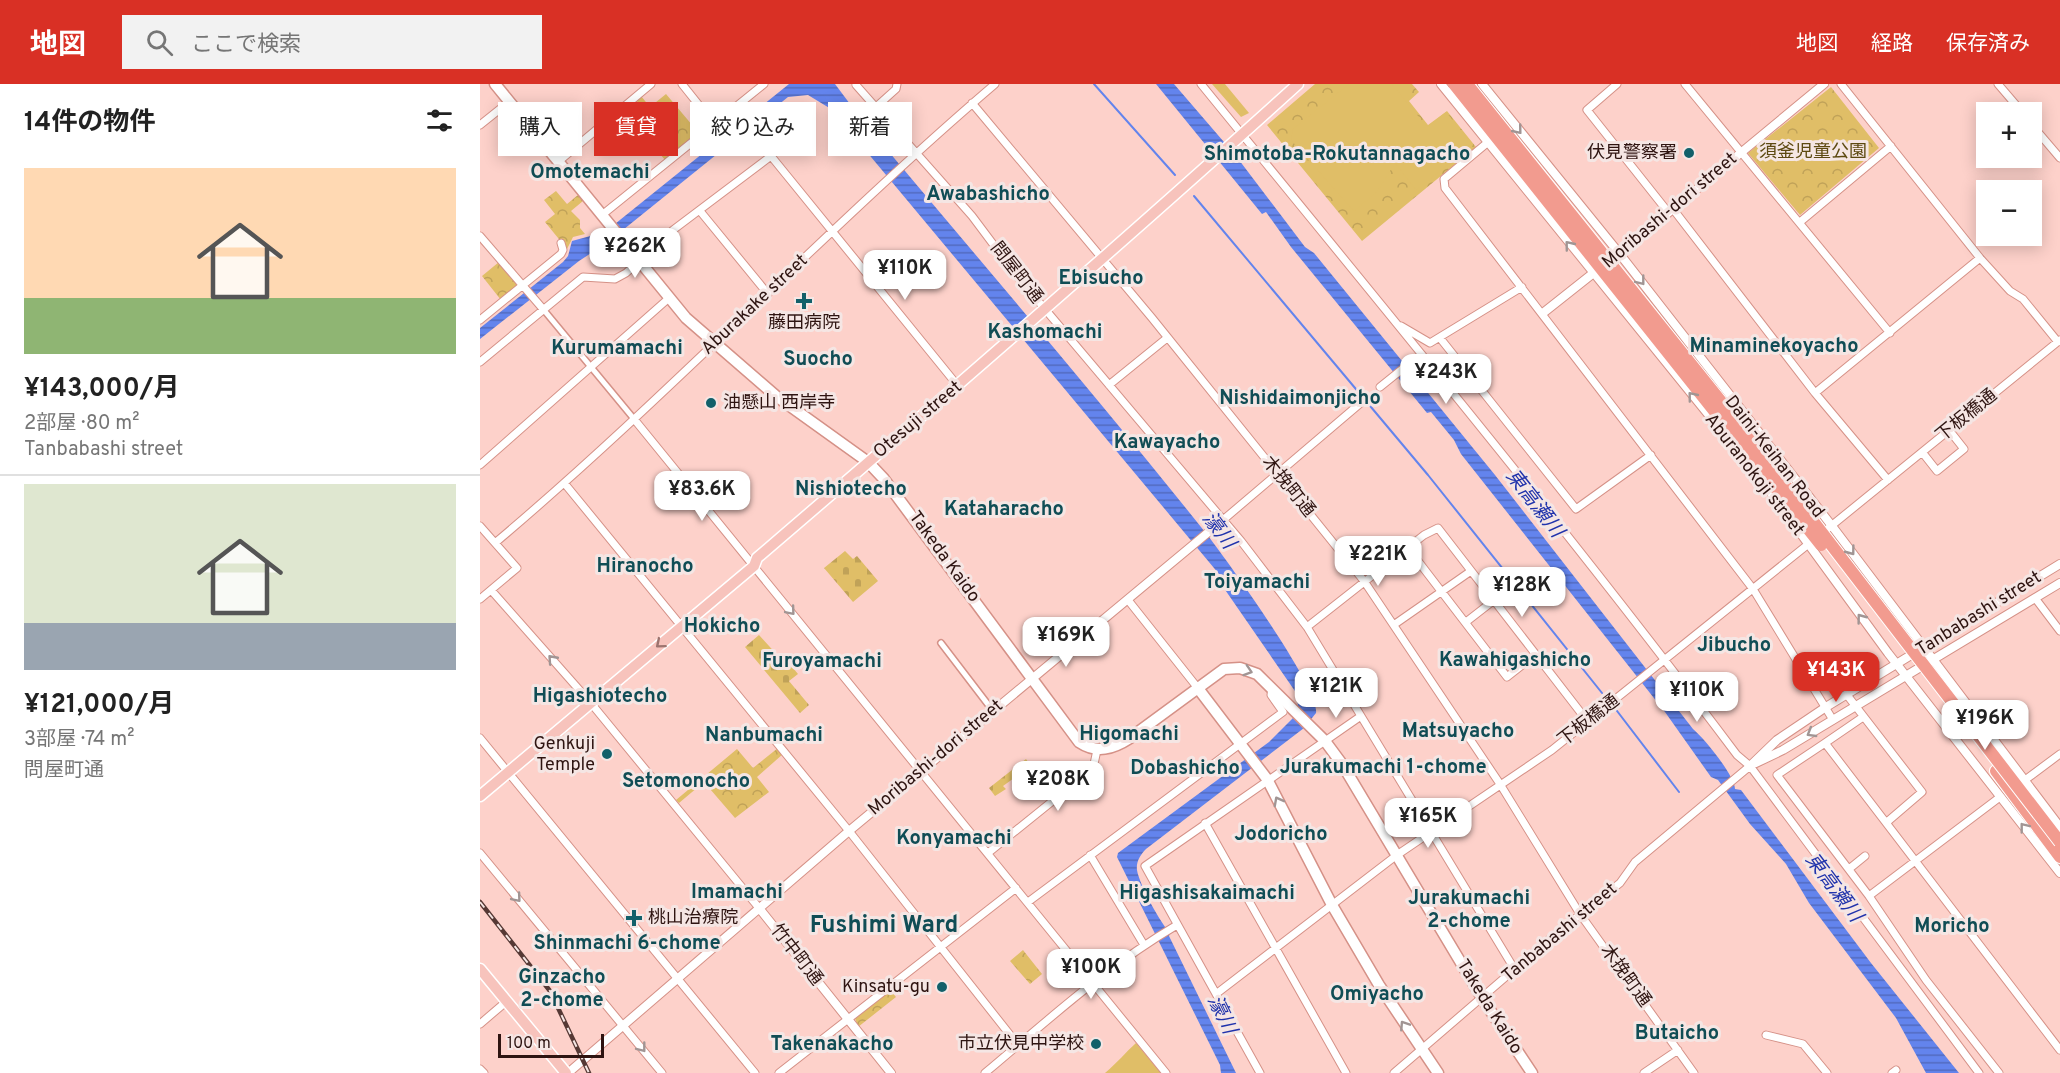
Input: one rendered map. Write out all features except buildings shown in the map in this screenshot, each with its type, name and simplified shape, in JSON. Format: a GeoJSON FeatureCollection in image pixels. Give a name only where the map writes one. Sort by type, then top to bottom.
{"type":"FeatureCollection","features":[{"type":"Feature","properties":{"kind":"highway","name":"Daini-Keihan Road"},"geometry":{"type":"LineString","coordinates":[[1454,84],[1815,538],[2060,857]]}},
{"type":"Feature","properties":{"kind":"highway","name":"Daini-Keihan Road"},"geometry":{"type":"LineString","coordinates":[[1467,84],[1719,399],[2060,842]]}},
{"type":"Feature","properties":{"kind":"main road","name":"Takeda Kaido"},"geometry":{"type":"LineString","coordinates":[[495,84],[689,321],[788,406],[868,462],[909,509],[1079,742],[1097,750],[1121,744],[1224,669],[1240,668],[1257,674],[1272,688],[1325,741],[1345,768],[1482,998],[1532,1073]]}},
{"type":"Feature","properties":{"kind":"main road","name":"Otesuji street"},"geometry":{"type":"LineString","coordinates":[[480,796],[754,566],[756,558],[1013,339],[1241,138],[1298,84]]}},
{"type":"Feature","properties":{"kind":"main road"},"geometry":{"type":"LineString","coordinates":[[1197,687],[1267,779],[1332,905],[1390,1003],[1420,1050],[1438,1073]]}},
{"type":"Feature","properties":{"kind":"main road"},"geometry":{"type":"LineString","coordinates":[[480,969],[567,1073]]}},
{"type":"Feature","properties":{"kind":"street"},"geometry":{"type":"LineString","coordinates":[[559,161],[651,84]]}},
{"type":"Feature","properties":{"kind":"street"},"geometry":{"type":"LineString","coordinates":[[682,84],[696,102]]}},
{"type":"Feature","properties":{"kind":"street"},"geometry":{"type":"LineString","coordinates":[[742,102],[764,84]]}},
{"type":"Feature","properties":{"kind":"street"},"geometry":{"type":"LineString","coordinates":[[882,102],[896,89],[897,84]]}},
{"type":"Feature","properties":{"kind":"street","name":"Aburakake street"},"geometry":{"type":"LineString","coordinates":[[495,543],[565,484],[768,294],[884,180],[994,84]]}},
{"type":"Feature","properties":{"kind":"street"},"geometry":{"type":"LineString","coordinates":[[1201,84],[1241,138],[1399,325],[1420,355],[1665,661],[1978,1073]]}},
{"type":"Feature","properties":{"kind":"street","name":"Aburanokoji street"},"geometry":{"type":"LineString","coordinates":[[1441,84],[1763,482],[1905,675],[2060,873]]}},
{"type":"Feature","properties":{"kind":"street","name":"Aburanokoji street"},"geometry":{"type":"LineString","coordinates":[[1482,84],[1619,253],[1832,526],[2060,826]]}},
{"type":"Feature","properties":{"kind":"street"},"geometry":{"type":"LineString","coordinates":[[1617,84],[1587,110],[1888,480]]}},
{"type":"Feature","properties":{"kind":"street"},"geometry":{"type":"LineString","coordinates":[[1685,84],[1890,333]]}},
{"type":"Feature","properties":{"kind":"street","name":"Moribashi-dori street"},"geometry":{"type":"LineString","coordinates":[[1543,313],[1824,84]]}},
{"type":"Feature","properties":{"kind":"street"},"geometry":{"type":"LineString","coordinates":[[1841,84],[1980,258],[2010,291],[2023,299],[2059,341]]}},
{"type":"Feature","properties":{"kind":"street"},"geometry":{"type":"LineString","coordinates":[[1998,84],[2013,102]]}},
{"type":"Feature","properties":{"kind":"street","name":"問屋町通"},"geometry":{"type":"LineString","coordinates":[[856,85],[871,102]]}},
{"type":"Feature","properties":{"kind":"street"},"geometry":{"type":"LineString","coordinates":[[480,125],[510,101]]}},
{"type":"Feature","properties":{"kind":"street","name":"木挽町通"},"geometry":{"type":"LineString","coordinates":[[972,104],[1167,338],[1365,582],[1500,784],[1580,914],[1694,1073]]}},
{"type":"Feature","properties":{"kind":"street"},"geometry":{"type":"LineString","coordinates":[[2042,137],[2060,158]]}},
{"type":"Feature","properties":{"kind":"street"},"geometry":{"type":"LineString","coordinates":[[1487,143],[1444,179],[1443,183],[1753,589],[1833,720]]}},
{"type":"Feature","properties":{"kind":"street"},"geometry":{"type":"LineString","coordinates":[[604,217],[690,144]]}},
{"type":"Feature","properties":{"kind":"street"},"geometry":{"type":"LineString","coordinates":[[1800,222],[1891,146]]}},
{"type":"Feature","properties":{"kind":"street","name":"問屋町通"},"geometry":{"type":"LineString","coordinates":[[912,148],[972,216],[1046,310],[1222,520],[1307,627],[1515,970]]}},
{"type":"Feature","properties":{"kind":"street"},"geometry":{"type":"LineString","coordinates":[[480,362],[584,277],[615,279],[771,156],[958,386]]}},
{"type":"Feature","properties":{"kind":"street"},"geometry":{"type":"LineString","coordinates":[[699,211],[768,294]]}},
{"type":"Feature","properties":{"kind":"street"},"geometry":{"type":"LineString","coordinates":[[480,236],[634,418],[1167,1073]]}},
{"type":"Feature","properties":{"kind":"street"},"geometry":{"type":"LineString","coordinates":[[480,320],[561,254],[563,250],[561,243]]}},
{"type":"Feature","properties":{"kind":"street"},"geometry":{"type":"LineString","coordinates":[[1815,393],[1980,258]]}},
{"type":"Feature","properties":{"kind":"street"},"geometry":{"type":"LineString","coordinates":[[1399,325],[1430,343],[1522,287]]}},
{"type":"Feature","properties":{"kind":"street"},"geometry":{"type":"LineString","coordinates":[[480,465],[669,298]]}},
{"type":"Feature","properties":{"kind":"street"},"geometry":{"type":"LineString","coordinates":[[1109,385],[1167,338]]}},
{"type":"Feature","properties":{"kind":"street"},"geometry":{"type":"LineString","coordinates":[[1440,338],[1576,509],[1651,455]]}},
{"type":"Feature","properties":{"kind":"street","name":"下板橋通"},"geometry":{"type":"LineString","coordinates":[[1216,994],[1397,855],[1552,750],[2059,341]]}},
{"type":"Feature","properties":{"kind":"street"},"geometry":{"type":"LineString","coordinates":[[1382,386],[1420,355]]}},
{"type":"Feature","properties":{"kind":"street","name":"Moribashi-dori street"},"geometry":{"type":"LineString","coordinates":[[567,1073],[625,1026],[849,831],[1210,533],[1222,520],[1363,401]]}},
{"type":"Feature","properties":{"kind":"street"},"geometry":{"type":"LineString","coordinates":[[1922,452],[1937,471],[1964,448],[1949,430]]}},
{"type":"Feature","properties":{"kind":"street"},"geometry":{"type":"LineString","coordinates":[[565,484],[849,831],[1018,1045]]}},
{"type":"Feature","properties":{"kind":"street"},"geometry":{"type":"LineString","coordinates":[[480,526],[517,568],[480,599]]}},
{"type":"Feature","properties":{"kind":"street"},"geometry":{"type":"LineString","coordinates":[[1307,627],[1424,535],[1438,528],[1588,722]]}},
{"type":"Feature","properties":{"kind":"street"},"geometry":{"type":"LineString","coordinates":[[1408,548],[1507,677],[1535,655]]}},
{"type":"Feature","properties":{"kind":"street","name":"Tanbabashi street"},"geometry":{"type":"LineString","coordinates":[[1394,1073],[1580,914],[1620,883],[1635,862],[1709,798],[1748,768],[1776,740],[2060,564]]}},
{"type":"Feature","properties":{"kind":"street"},"geometry":{"type":"LineString","coordinates":[[1395,624],[1471,571]]}},
{"type":"Feature","properties":{"kind":"street","name":"Tanbabashi street"},"geometry":{"type":"LineString","coordinates":[[1748,768],[1784,750],[2060,583]]}},
{"type":"Feature","properties":{"kind":"street"},"geometry":{"type":"LineString","coordinates":[[2026,585],[2060,631]]}},
{"type":"Feature","properties":{"kind":"street","name":"竹中町通"},"geometry":{"type":"LineString","coordinates":[[491,590],[591,703],[891,1073]]}},
{"type":"Feature","properties":{"kind":"street"},"geometry":{"type":"LineString","coordinates":[[1128,600],[1197,687]]}},
{"type":"Feature","properties":{"kind":"street"},"geometry":{"type":"LineString","coordinates":[[1466,622],[1493,601]]}},
{"type":"Feature","properties":{"kind":"street"},"geometry":{"type":"LineString","coordinates":[[941,643],[993,711]]}},
{"type":"Feature","properties":{"kind":"street"},"geometry":{"type":"LineString","coordinates":[[1028,902],[1283,712],[1270,695],[1272,688]]}},
{"type":"Feature","properties":{"kind":"street"},"geometry":{"type":"LineString","coordinates":[[1847,694],[1922,792],[1887,822]]}},
{"type":"Feature","properties":{"kind":"street"},"geometry":{"type":"LineString","coordinates":[[1260,1073],[1216,994],[1174,927],[1145,866],[1267,779],[1361,716]]}},
{"type":"Feature","properties":{"kind":"street"},"geometry":{"type":"LineString","coordinates":[[1863,717],[1777,775],[1869,896],[1926,980],[1999,1073]]}},
{"type":"Feature","properties":{"kind":"street"},"geometry":{"type":"LineString","coordinates":[[480,738],[755,1073]]}},
{"type":"Feature","properties":{"kind":"street"},"geometry":{"type":"LineString","coordinates":[[1825,743],[2060,1050]]}},
{"type":"Feature","properties":{"kind":"street"},"geometry":{"type":"LineString","coordinates":[[988,853],[1086,774],[1094,764],[1097,750]]}},
{"type":"Feature","properties":{"kind":"street"},"geometry":{"type":"LineString","coordinates":[[2025,780],[2060,754]]}},
{"type":"Feature","properties":{"kind":"street"},"geometry":{"type":"LineString","coordinates":[[1869,896],[2000,796]]}},
{"type":"Feature","properties":{"kind":"street"},"geometry":{"type":"LineString","coordinates":[[1205,823],[1346,1073]]}},
{"type":"Feature","properties":{"kind":"street"},"geometry":{"type":"LineString","coordinates":[[480,853],[662,1073]]}},
{"type":"Feature","properties":{"kind":"street"},"geometry":{"type":"LineString","coordinates":[[1090,855],[1144,945]]}},
{"type":"Feature","properties":{"kind":"street"},"geometry":{"type":"LineString","coordinates":[[1849,869],[1865,856]]}},
{"type":"Feature","properties":{"kind":"street"},"geometry":{"type":"LineString","coordinates":[[779,1073],[1016,888]]}},
{"type":"Feature","properties":{"kind":"street"},"geometry":{"type":"LineString","coordinates":[[985,1073],[1093,984],[1144,945],[1174,927]]}},
{"type":"Feature","properties":{"kind":"street"},"geometry":{"type":"LineString","coordinates":[[480,1024],[507,1001]]}},
{"type":"Feature","properties":{"kind":"street"},"geometry":{"type":"LineString","coordinates":[[1766,1035],[1803,1044],[1827,1073]]}},
{"type":"Feature","properties":{"kind":"street"},"geometry":{"type":"LineString","coordinates":[[1644,1073],[1678,1050]]}},
{"type":"Feature","properties":{"kind":"street"},"geometry":{"type":"LineString","coordinates":[[480,1069],[484,1073]]}},
{"type":"Feature","properties":{"kind":"green space"},"geometry":{"type":"Polygon","coordinates":[[[1212,84],[1225,84],[1249,113],[1241,117],[1212,84]]]}},
{"type":"Feature","properties":{"kind":"green space"},"geometry":{"type":"Polygon","coordinates":[[[1315,84],[1412,84],[1419,92],[1409,101],[1428,125],[1447,111],[1476,147],[1362,241],[1267,125],[1315,84]]]}},
{"type":"Feature","properties":{"kind":"green space"},"geometry":{"type":"Polygon","coordinates":[[[1349,84],[1392,84],[1427,127],[1446,112],[1473,145],[1416,190],[1395,163],[1377,192],[1354,211],[1291,140],[1293,129],[1349,84]]]}},
{"type":"Feature","properties":{"kind":"green space","name":"須釜児童公園"},"geometry":{"type":"Polygon","coordinates":[[[1831,87],[1879,148],[1800,215],[1748,153],[1831,87]]]}},
{"type":"Feature","properties":{"kind":"green space"},"geometry":{"type":"Polygon","coordinates":[[[666,94],[673,102],[656,102],[666,94]]]}},
{"type":"Feature","properties":{"kind":"green space"},"geometry":{"type":"Polygon","coordinates":[[[641,96],[646,102],[636,100],[641,96]]]}},
{"type":"Feature","properties":{"kind":"green space"},"geometry":{"type":"Polygon","coordinates":[[[678,108],[690,122],[690,139],[678,149],[678,108]]]}},
{"type":"Feature","properties":{"kind":"green space"},"geometry":{"type":"Polygon","coordinates":[[[556,191],[567,204],[578,195],[583,201],[571,211],[580,220],[580,228],[585,234],[573,237],[567,249],[545,222],[555,214],[544,200],[556,191]]]}},
{"type":"Feature","properties":{"kind":"green space"},"geometry":{"type":"Polygon","coordinates":[[[499,262],[516,282],[516,287],[501,300],[482,276],[499,262]]]}},
{"type":"Feature","properties":{"kind":"green space"},"geometry":{"type":"Polygon","coordinates":[[[845,551],[853,559],[857,556],[878,581],[853,602],[824,568],[845,551]]]}},
{"type":"Feature","properties":{"kind":"green space"},"geometry":{"type":"Polygon","coordinates":[[[759,635],[779,657],[782,655],[798,674],[789,681],[809,705],[800,713],[745,647],[759,635]]]}},
{"type":"Feature","properties":{"kind":"green space"},"geometry":{"type":"Polygon","coordinates":[[[778,748],[783,754],[757,777],[769,792],[735,818],[704,782],[679,803],[676,800],[737,749],[753,768],[778,748]]]}},
{"type":"Feature","properties":{"kind":"green space"},"geometry":{"type":"Polygon","coordinates":[[[1026,759],[1031,766],[1003,786],[1006,789],[995,796],[989,788],[1026,759]]]}},
{"type":"Feature","properties":{"kind":"green space"},"geometry":{"type":"Polygon","coordinates":[[[1023,950],[1042,974],[1030,984],[1010,961],[1023,950]]]}},
{"type":"Feature","properties":{"kind":"green space"},"geometry":{"type":"Polygon","coordinates":[[[890,990],[896,997],[858,1027],[855,1018],[890,990]]]}},
{"type":"Feature","properties":{"kind":"green space"},"geometry":{"type":"Polygon","coordinates":[[[1136,1043],[1161,1073],[1105,1073],[1114,1065],[1136,1043]]]}},
{"type":"Feature","properties":{"kind":"water"},"geometry":{"type":"Polygon","coordinates":[[[789,84],[835,84],[848,102],[828,102],[828,107],[808,95],[788,97],[782,102],[767,102],[789,84]]]}},
{"type":"Feature","properties":{"kind":"water"},"geometry":{"type":"Polygon","coordinates":[[[1156,84],[1174,84],[1236,156],[1305,247],[1314,253],[1495,475],[1693,729],[1704,740],[1725,767],[1735,789],[1741,790],[1871,963],[1959,1073],[1926,1073],[1896,1018],[1809,903],[1786,864],[1750,824],[1718,780],[1711,777],[1665,712],[1461,454],[1454,440],[1431,412],[1427,413],[1291,247],[1266,212],[1262,214],[1156,84]]]}},
{"type":"Feature","properties":{"kind":"water"},"geometry":{"type":"Polygon","coordinates":[[[699,156],[715,156],[608,242],[579,261],[480,339],[480,328],[563,262],[568,256],[572,241],[605,232],[699,156]]]}},
{"type":"Feature","properties":{"kind":"water"},"geometry":{"type":"Polygon","coordinates":[[[870,156],[892,156],[1166,484],[1209,537],[1271,625],[1304,679],[1313,700],[1316,713],[1304,728],[1146,849],[1137,864],[1146,894],[1170,933],[1169,936],[1236,1073],[1221,1073],[1220,1065],[1117,857],[1118,853],[1269,742],[1293,718],[1298,707],[1297,694],[1219,581],[1219,574],[870,156]]]}},
{"type":"Feature","properties":{"kind":"waterway"},"geometry":{"type":"LineString","coordinates":[[1094,84],[1175,175]]}},
{"type":"Feature","properties":{"kind":"waterway"},"geometry":{"type":"LineString","coordinates":[[1194,196],[1428,475],[1602,693]]}},
{"type":"Feature","properties":{"kind":"waterway"},"geometry":{"type":"LineString","coordinates":[[1614,707],[1679,792]]}},
{"type":"Feature","properties":{"kind":"railway"},"geometry":{"type":"LineString","coordinates":[[480,902],[550,991],[589,1073]]}},
{"type":"Feature","properties":{"kind":"place","name":"伏見警察署"},"geometry":{"type":"Point","coordinates":[1689,153]}},
{"type":"Feature","properties":{"kind":"place","name":"藤田病院"},"geometry":{"type":"Point","coordinates":[804,301]}},
{"type":"Feature","properties":{"kind":"place","name":"油懸山 西岸寺"},"geometry":{"type":"Point","coordinates":[711,403]}},
{"type":"Feature","properties":{"kind":"place","name":"Genkuji Temple"},"geometry":{"type":"Point","coordinates":[607,754]}},
{"type":"Feature","properties":{"kind":"place","name":"桃山治療院"},"geometry":{"type":"Point","coordinates":[634,918]}},
{"type":"Feature","properties":{"kind":"place","name":"Kinsatu-gu"},"geometry":{"type":"Point","coordinates":[942,987]}},
{"type":"Feature","properties":{"kind":"place","name":"市立伏見中学校"},"geometry":{"type":"Point","coordinates":[1096,1044]}},
{"type":"Feature","properties":{"kind":"district","name":"Shimotoba-Rokutannagacho"},"geometry":{"type":"Point","coordinates":[1337,155]}},
{"type":"Feature","properties":{"kind":"district","name":"Omotemachi"},"geometry":{"type":"Point","coordinates":[590,173]}},
{"type":"Feature","properties":{"kind":"district","name":"Awabashicho"},"geometry":{"type":"Point","coordinates":[988,195]}},
{"type":"Feature","properties":{"kind":"district","name":"Ebisucho"},"geometry":{"type":"Point","coordinates":[1101,279]}},
{"type":"Feature","properties":{"kind":"district","name":"Kashomachi"},"geometry":{"type":"Point","coordinates":[1045,333]}},
{"type":"Feature","properties":{"kind":"district","name":"Minaminekoyacho"},"geometry":{"type":"Point","coordinates":[1774,347]}},
{"type":"Feature","properties":{"kind":"district","name":"Kurumamachi"},"geometry":{"type":"Point","coordinates":[617,349]}},
{"type":"Feature","properties":{"kind":"district","name":"Suocho"},"geometry":{"type":"Point","coordinates":[818,360]}},
{"type":"Feature","properties":{"kind":"district","name":"Nishidaimonjicho"},"geometry":{"type":"Point","coordinates":[1300,399]}},
{"type":"Feature","properties":{"kind":"district","name":"Kawayacho"},"geometry":{"type":"Point","coordinates":[1167,443]}},
{"type":"Feature","properties":{"kind":"district","name":"Nishiotecho"},"geometry":{"type":"Point","coordinates":[851,490]}},
{"type":"Feature","properties":{"kind":"district","name":"Kataharacho"},"geometry":{"type":"Point","coordinates":[1004,510]}},
{"type":"Feature","properties":{"kind":"district","name":"Hiranocho"},"geometry":{"type":"Point","coordinates":[645,567]}},
{"type":"Feature","properties":{"kind":"district","name":"Toiyamachi"},"geometry":{"type":"Point","coordinates":[1257,583]}},
{"type":"Feature","properties":{"kind":"district","name":"Hokicho"},"geometry":{"type":"Point","coordinates":[722,627]}},
{"type":"Feature","properties":{"kind":"district","name":"Jibucho"},"geometry":{"type":"Point","coordinates":[1734,646]}},
{"type":"Feature","properties":{"kind":"district","name":"Kawahigashicho"},"geometry":{"type":"Point","coordinates":[1515,661]}},
{"type":"Feature","properties":{"kind":"district","name":"Furoyamachi"},"geometry":{"type":"Point","coordinates":[822,662]}},
{"type":"Feature","properties":{"kind":"district","name":"Higashiotecho"},"geometry":{"type":"Point","coordinates":[600,697]}},
{"type":"Feature","properties":{"kind":"district","name":"Matsuyacho"},"geometry":{"type":"Point","coordinates":[1458,732]}},
{"type":"Feature","properties":{"kind":"district","name":"Higomachi"},"geometry":{"type":"Point","coordinates":[1129,735]}},
{"type":"Feature","properties":{"kind":"district","name":"Nanbumachi"},"geometry":{"type":"Point","coordinates":[764,736]}},
{"type":"Feature","properties":{"kind":"district","name":"Jurakumachi 1-chome"},"geometry":{"type":"Point","coordinates":[1383,768]}},
{"type":"Feature","properties":{"kind":"district","name":"Dobashicho"},"geometry":{"type":"Point","coordinates":[1185,769]}},
{"type":"Feature","properties":{"kind":"district","name":"Setomonocho"},"geometry":{"type":"Point","coordinates":[686,782]}},
{"type":"Feature","properties":{"kind":"district","name":"Jodoricho"},"geometry":{"type":"Point","coordinates":[1281,835]}},
{"type":"Feature","properties":{"kind":"district","name":"Konyamachi"},"geometry":{"type":"Point","coordinates":[954,839]}},
{"type":"Feature","properties":{"kind":"district","name":"Imamachi"},"geometry":{"type":"Point","coordinates":[737,893]}},
{"type":"Feature","properties":{"kind":"district","name":"Higashisakaimachi"},"geometry":{"type":"Point","coordinates":[1207,894]}},
{"type":"Feature","properties":{"kind":"district","name":"Jurakumachi 2-chome"},"geometry":{"type":"Point","coordinates":[1469,910]}},
{"type":"Feature","properties":{"kind":"district","name":"Fushimi Ward"},"geometry":{"type":"Point","coordinates":[884,926]}},
{"type":"Feature","properties":{"kind":"district","name":"Moricho"},"geometry":{"type":"Point","coordinates":[1952,927]}},
{"type":"Feature","properties":{"kind":"district","name":"Shinmachi 6-chome"},"geometry":{"type":"Point","coordinates":[627,944]}},
{"type":"Feature","properties":{"kind":"district","name":"Ginzacho 2-chome"},"geometry":{"type":"Point","coordinates":[562,990]}},
{"type":"Feature","properties":{"kind":"district","name":"Omiyacho"},"geometry":{"type":"Point","coordinates":[1377,995]}},
{"type":"Feature","properties":{"kind":"district","name":"Butaicho"},"geometry":{"type":"Point","coordinates":[1677,1034]}},
{"type":"Feature","properties":{"kind":"district","name":"Takenakacho"},"geometry":{"type":"Point","coordinates":[832,1045]}},
{"type":"Feature","properties":{"kind":"water label","name":"東高瀬川"},"geometry":{"type":"Point","coordinates":[1534,504]}},
{"type":"Feature","properties":{"kind":"water label","name":"濠川"},"geometry":{"type":"Point","coordinates":[1218,531]}},
{"type":"Feature","properties":{"kind":"water label","name":"東高瀬川"},"geometry":{"type":"Point","coordinates":[1833,888]}},
{"type":"Feature","properties":{"kind":"water label","name":"濠川"},"geometry":{"type":"Point","coordinates":[1221,1015]}}]}
